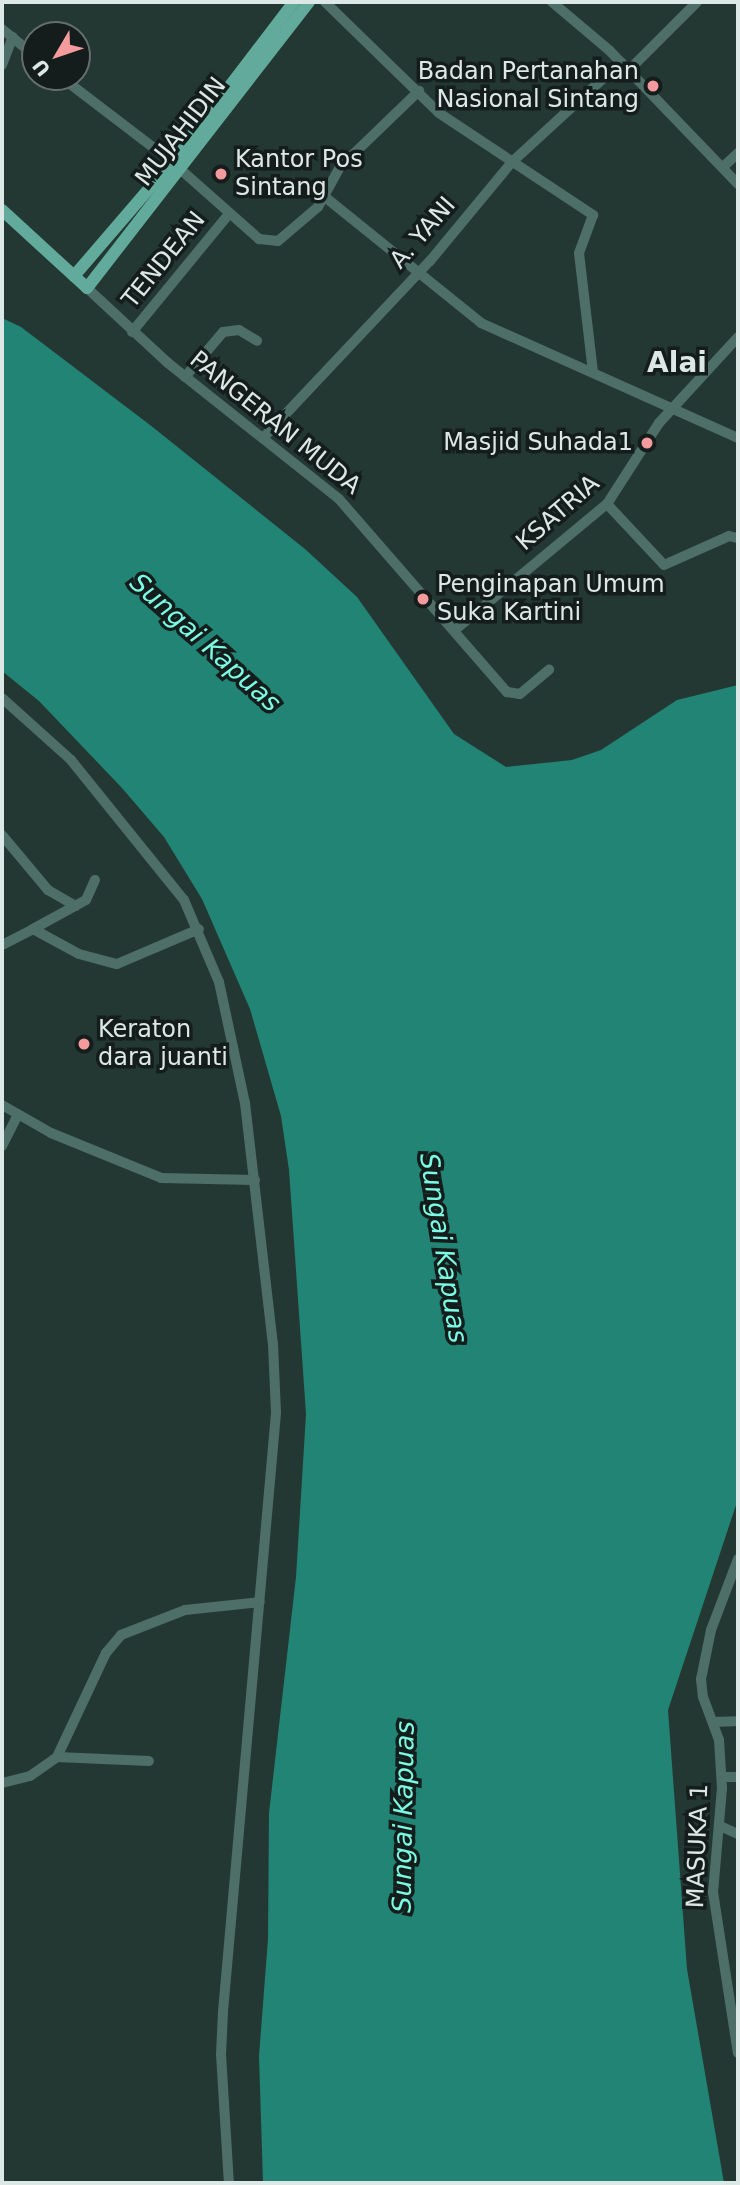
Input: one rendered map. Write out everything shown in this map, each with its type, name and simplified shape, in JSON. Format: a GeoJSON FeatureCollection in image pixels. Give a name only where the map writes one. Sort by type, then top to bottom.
{"type":"FeatureCollection","features":[{"type":"Feature","properties":{"kind":"main road"},"geometry":{"type":"LineString","coordinates":[[74,276],[176,165],[293,2]]}},
{"type":"Feature","properties":{"kind":"main road","name":"MUJAHIDIN"},"geometry":{"type":"LineString","coordinates":[[87,288],[176,165],[309,2]]}},
{"type":"Feature","properties":{"kind":"main road"},"geometry":{"type":"LineString","coordinates":[[2,211],[87,288]]}},
{"type":"Feature","properties":{"kind":"street"},"geometry":{"type":"LineString","coordinates":[[325,2],[439,113],[593,215],[579,253],[593,372]]}},
{"type":"Feature","properties":{"kind":"street"},"geometry":{"type":"LineString","coordinates":[[552,2],[625,66],[738,184]]}},
{"type":"Feature","properties":{"kind":"street","name":"A. YANI"},"geometry":{"type":"LineString","coordinates":[[263,438],[417,274],[512,162],[697,2]]}},
{"type":"Feature","properties":{"kind":"street"},"geometry":{"type":"LineString","coordinates":[[2,29],[21,44]]}},
{"type":"Feature","properties":{"kind":"street"},"geometry":{"type":"LineString","coordinates":[[2,65],[13,37]]}},
{"type":"Feature","properties":{"kind":"street"},"geometry":{"type":"LineString","coordinates":[[79,91],[176,165],[252,234],[265,242],[278,241],[325,197],[340,167],[419,92]]}},
{"type":"Feature","properties":{"kind":"street"},"geometry":{"type":"LineString","coordinates":[[723,167],[738,153]]}},
{"type":"Feature","properties":{"kind":"street"},"geometry":{"type":"LineString","coordinates":[[325,197],[481,323],[593,372],[670,410],[738,438]]}},
{"type":"Feature","properties":{"kind":"street","name":"TENDEAN"},"geometry":{"type":"LineString","coordinates":[[132,332],[229,214]]}},
{"type":"Feature","properties":{"kind":"street","name":"PANGERAN MUDA"},"geometry":{"type":"LineString","coordinates":[[87,288],[132,332],[185,377],[339,499],[501,686],[514,695],[550,670]]}},
{"type":"Feature","properties":{"kind":"street"},"geometry":{"type":"LineString","coordinates":[[185,377],[223,332],[239,330],[257,341]]}},
{"type":"Feature","properties":{"kind":"street","name":"KSATRIA"},"geometry":{"type":"LineString","coordinates":[[455,630],[607,504],[670,410],[738,337]]}},
{"type":"Feature","properties":{"kind":"street"},"geometry":{"type":"LineString","coordinates":[[607,504],[664,565],[729,536],[738,538]]}},
{"type":"Feature","properties":{"kind":"street"},"geometry":{"type":"LineString","coordinates":[[2,698],[38,727],[105,797],[176,888],[199,929],[233,1034],[255,1180],[276,1385],[273,1486],[260,1602],[220,2054],[229,2183]]}},
{"type":"Feature","properties":{"kind":"street"},"geometry":{"type":"LineString","coordinates":[[2,835],[48,890],[76,906]]}},
{"type":"Feature","properties":{"kind":"street"},"geometry":{"type":"LineString","coordinates":[[2,945],[76,906],[89,896],[95,880]]}},
{"type":"Feature","properties":{"kind":"street"},"geometry":{"type":"LineString","coordinates":[[33,929],[79,954],[117,964],[199,929]]}},
{"type":"Feature","properties":{"kind":"street"},"geometry":{"type":"LineString","coordinates":[[2,1105],[17,1117],[161,1178],[255,1180]]}},
{"type":"Feature","properties":{"kind":"street"},"geometry":{"type":"LineString","coordinates":[[2,1146],[17,1117]]}},
{"type":"Feature","properties":{"kind":"street","name":"MASUKA 1"},"geometry":{"type":"LineString","coordinates":[[738,1559],[705,1656],[703,1697],[713,1722],[722,1777],[714,1905],[738,2053]]}},
{"type":"Feature","properties":{"kind":"street"},"geometry":{"type":"LineString","coordinates":[[2,1783],[30,1776],[57,1757],[106,1653],[121,1635],[185,1610],[260,1602]]}},
{"type":"Feature","properties":{"kind":"street"},"geometry":{"type":"LineString","coordinates":[[713,1722],[738,1721]]}},
{"type":"Feature","properties":{"kind":"street"},"geometry":{"type":"LineString","coordinates":[[57,1757],[149,1761]]}},
{"type":"Feature","properties":{"kind":"street"},"geometry":{"type":"LineString","coordinates":[[722,1777],[738,1777]]}},
{"type":"Feature","properties":{"kind":"street"},"geometry":{"type":"LineString","coordinates":[[719,1831],[738,1834]]}},
{"type":"Feature","properties":{"kind":"water","name":"Sungai Kapuas"},"geometry":{"type":"Polygon","coordinates":[[[2,318],[21,327],[150,425],[305,549],[357,597],[454,734],[506,767],[572,760],[601,750],[677,700],[738,685],[738,1499],[668,1710],[687,1969],[724,2183],[263,2183],[259,2056],[268,1939],[269,1813],[296,1577],[306,1414],[289,1170],[281,1116],[250,1009],[202,899],[164,837],[122,788],[39,701],[2,671],[2,318]]]}},
{"type":"Feature","properties":{"kind":"place","name":"Badan Pertanahan Nasional Sintang"},"geometry":{"type":"Point","coordinates":[653,86]}},
{"type":"Feature","properties":{"kind":"place","name":"Kantor Pos Sintang"},"geometry":{"type":"Point","coordinates":[221,174]}},
{"type":"Feature","properties":{"kind":"place","name":"Masjid Suhada1"},"geometry":{"type":"Point","coordinates":[647,443]}},
{"type":"Feature","properties":{"kind":"place","name":"Penginapan Umum Suka Kartini"},"geometry":{"type":"Point","coordinates":[423,599]}},
{"type":"Feature","properties":{"kind":"place","name":"Keraton dara juanti"},"geometry":{"type":"Point","coordinates":[84,1044]}},
{"type":"Feature","properties":{"kind":"district","name":"Alai"},"geometry":{"type":"Point","coordinates":[677,363]}}]}
